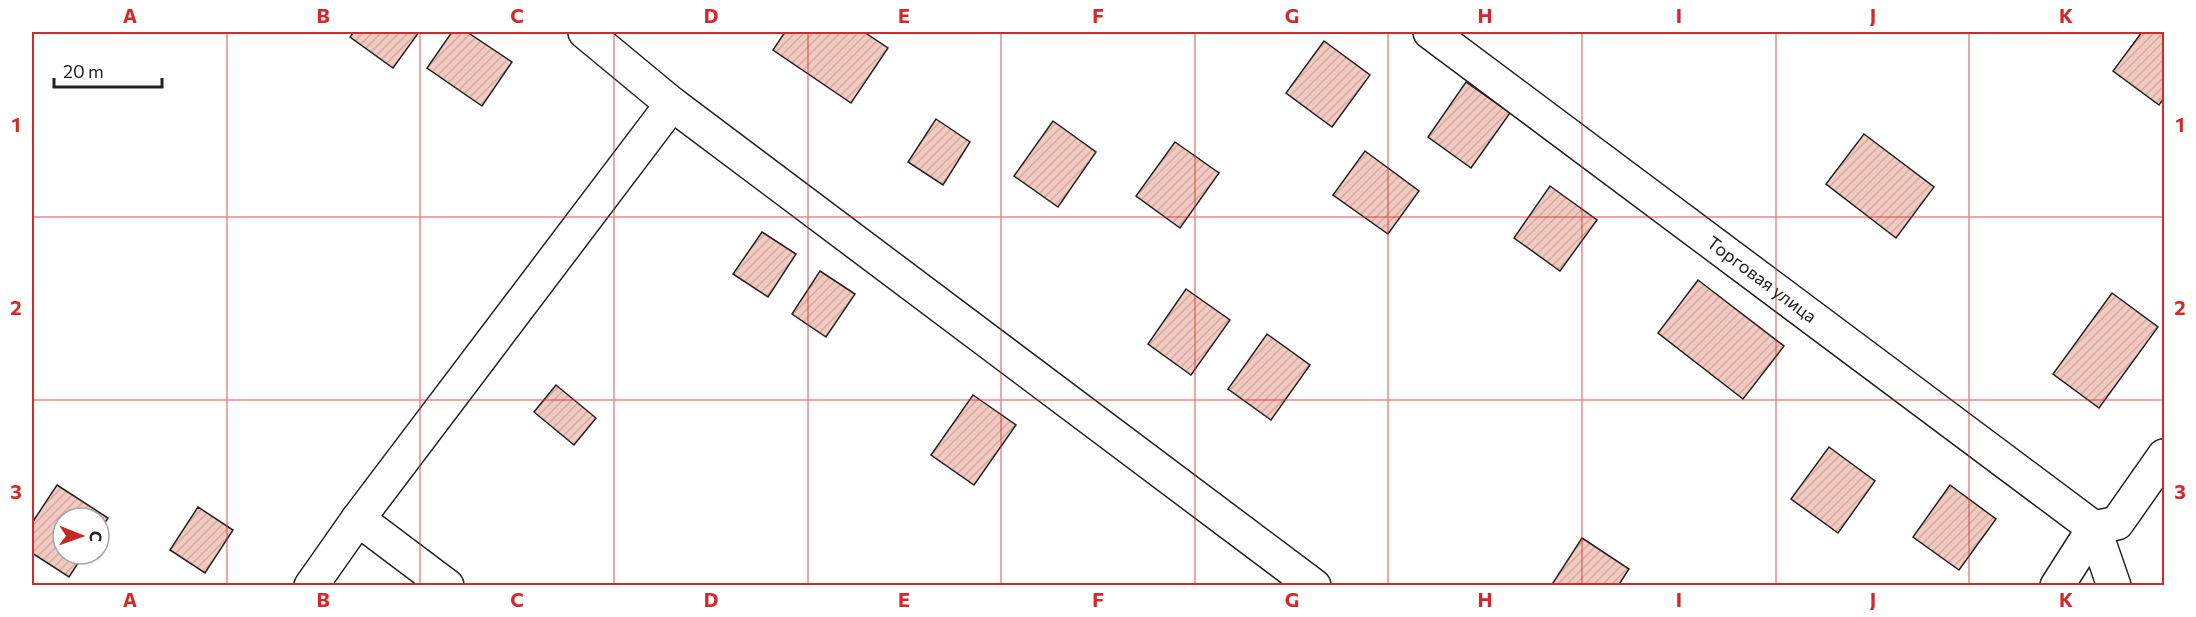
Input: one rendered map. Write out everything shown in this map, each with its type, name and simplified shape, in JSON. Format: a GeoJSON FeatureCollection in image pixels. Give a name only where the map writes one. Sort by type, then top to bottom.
{"type":"FeatureCollection","features":[{"type":"Feature","properties":{"kind":"street"},"geometry":{"type":"LineString","coordinates":[[585,32],[672,104],[1314,585]]}},
{"type":"Feature","properties":{"kind":"street","name":"Торговая улица"},"geometry":{"type":"LineString","coordinates":[[1430,32],[2094,528]]}},
{"type":"Feature","properties":{"kind":"street"},"geometry":{"type":"LineString","coordinates":[[311,585],[358,519],[672,104]]}},
{"type":"Feature","properties":{"kind":"street"},"geometry":{"type":"LineString","coordinates":[[2057,585],[2094,528],[2117,523],[2164,456]]}},
{"type":"Feature","properties":{"kind":"street"},"geometry":{"type":"LineString","coordinates":[[358,519],[447,585]]}},
{"type":"Feature","properties":{"kind":"street"},"geometry":{"type":"LineString","coordinates":[[2094,528],[2114,585]]}},
{"type":"Feature","properties":{"kind":"building"},"geometry":{"type":"Polygon","coordinates":[[[354,32],[419,32],[393,68],[350,37],[354,32]]]}},
{"type":"Feature","properties":{"kind":"building"},"geometry":{"type":"Polygon","coordinates":[[[452,32],[467,32],[512,62],[482,106],[427,68],[452,32]]]}},
{"type":"Feature","properties":{"kind":"building"},"geometry":{"type":"Polygon","coordinates":[[[785,32],[864,32],[888,48],[851,103],[773,50],[785,32]]]}},
{"type":"Feature","properties":{"kind":"building"},"geometry":{"type":"Polygon","coordinates":[[[2142,32],[2164,32],[2164,98],[2159,105],[2113,71],[2142,32]]]}},
{"type":"Feature","properties":{"kind":"building"},"geometry":{"type":"Polygon","coordinates":[[[1324,41],[1370,75],[1332,127],[1286,93],[1324,41]]]}},
{"type":"Feature","properties":{"kind":"building"},"geometry":{"type":"Polygon","coordinates":[[[1466,82],[1510,113],[1471,168],[1428,137],[1466,82]]]}},
{"type":"Feature","properties":{"kind":"building"},"geometry":{"type":"Polygon","coordinates":[[[936,119],[970,142],[943,185],[908,162],[936,119]]]}},
{"type":"Feature","properties":{"kind":"building"},"geometry":{"type":"Polygon","coordinates":[[[1053,121],[1096,152],[1058,207],[1014,176],[1053,121]]]}},
{"type":"Feature","properties":{"kind":"building"},"geometry":{"type":"Polygon","coordinates":[[[1864,134],[1934,187],[1896,238],[1826,184],[1864,134]]]}},
{"type":"Feature","properties":{"kind":"building"},"geometry":{"type":"Polygon","coordinates":[[[1175,142],[1219,173],[1180,228],[1136,196],[1175,142]]]}},
{"type":"Feature","properties":{"kind":"building"},"geometry":{"type":"Polygon","coordinates":[[[1365,151],[1419,191],[1388,234],[1333,195],[1365,151]]]}},
{"type":"Feature","properties":{"kind":"building"},"geometry":{"type":"Polygon","coordinates":[[[1550,186],[1597,220],[1560,271],[1514,238],[1550,186]]]}},
{"type":"Feature","properties":{"kind":"building"},"geometry":{"type":"Polygon","coordinates":[[[762,232],[796,254],[768,297],[733,274],[762,232]]]}},
{"type":"Feature","properties":{"kind":"building"},"geometry":{"type":"Polygon","coordinates":[[[820,271],[855,294],[826,337],[792,314],[820,271]]]}},
{"type":"Feature","properties":{"kind":"building"},"geometry":{"type":"Polygon","coordinates":[[[1698,280],[1784,346],[1743,399],[1658,333],[1698,280]]]}},
{"type":"Feature","properties":{"kind":"building"},"geometry":{"type":"Polygon","coordinates":[[[1186,289],[1230,320],[1191,375],[1148,344],[1186,289]]]}},
{"type":"Feature","properties":{"kind":"building"},"geometry":{"type":"Polygon","coordinates":[[[2112,293],[2158,327],[2099,408],[2053,374],[2112,293]]]}},
{"type":"Feature","properties":{"kind":"building"},"geometry":{"type":"Polygon","coordinates":[[[1267,334],[1310,365],[1271,420],[1228,389],[1267,334]]]}},
{"type":"Feature","properties":{"kind":"building"},"geometry":{"type":"Polygon","coordinates":[[[556,385],[596,418],[574,445],[534,412],[556,385]]]}},
{"type":"Feature","properties":{"kind":"building"},"geometry":{"type":"Polygon","coordinates":[[[973,395],[1016,425],[974,485],[931,455],[973,395]]]}},
{"type":"Feature","properties":{"kind":"building"},"geometry":{"type":"Polygon","coordinates":[[[1829,447],[1875,481],[1838,533],[1791,499],[1829,447]]]}},
{"type":"Feature","properties":{"kind":"building"},"geometry":{"type":"Polygon","coordinates":[[[57,485],[89,506],[51,506],[51,565],[32,553],[32,523],[57,485]]]}},
{"type":"Feature","properties":{"kind":"building"},"geometry":{"type":"Polygon","coordinates":[[[1950,485],[1996,519],[1959,570],[1913,537],[1950,485]]]}},
{"type":"Feature","properties":{"kind":"building"},"geometry":{"type":"Polygon","coordinates":[[[198,507],[233,530],[205,573],[170,550],[198,507]]]}},
{"type":"Feature","properties":{"kind":"building"},"geometry":{"type":"Polygon","coordinates":[[[1582,538],[1629,569],[1618,586],[1551,586],[1582,538]]]}},
{"type":"Feature","properties":{"kind":"building"},"geometry":{"type":"Polygon","coordinates":[[[52,566],[76,566],[69,577],[52,566]]]}}]}
